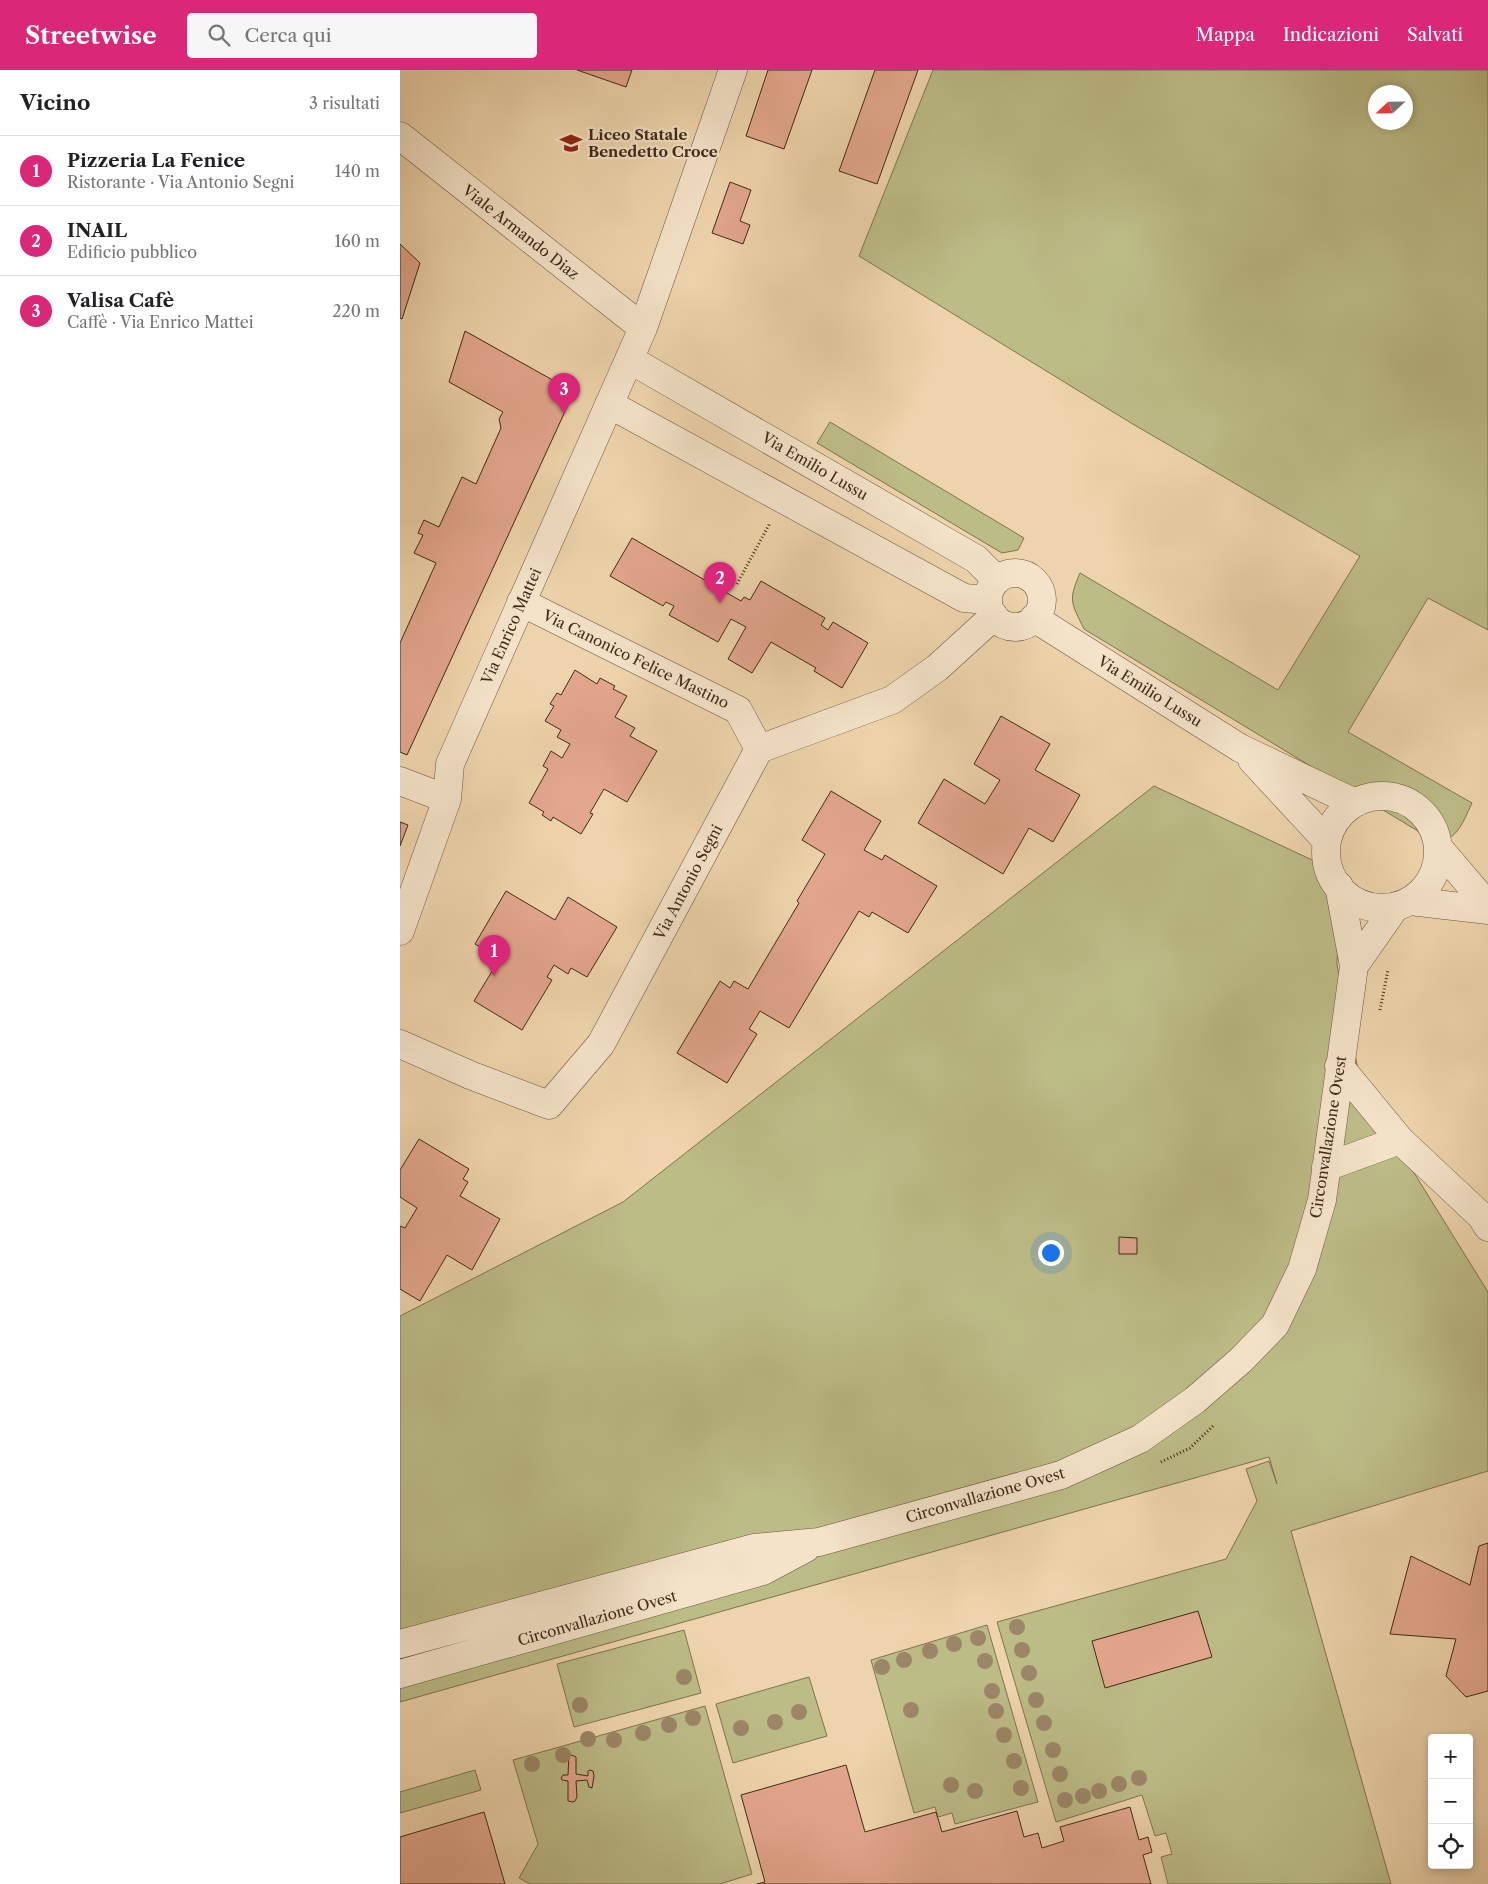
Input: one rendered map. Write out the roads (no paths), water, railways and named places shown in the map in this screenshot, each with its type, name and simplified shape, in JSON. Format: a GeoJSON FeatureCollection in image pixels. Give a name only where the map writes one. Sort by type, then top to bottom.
{"type":"FeatureCollection","features":[{"type":"Feature","properties":{"kind":"street","name":"Via Enrico Mattei"},"geometry":{"type":"LineString","coordinates":[[400,931],[447,799],[450,764],[643,328],[734,70]]}},
{"type":"Feature","properties":{"kind":"street","name":"Viale Armando Diaz"},"geometry":{"type":"LineString","coordinates":[[400,136],[643,328]]}},
{"type":"Feature","properties":{"kind":"street","name":"Via Emilio Lussu"},"geometry":{"type":"LineString","coordinates":[[629,359],[976,559],[993,599]]}},
{"type":"Feature","properties":{"kind":"street"},"geometry":{"type":"LineString","coordinates":[[609,404],[964,598],[993,599]]}},
{"type":"Feature","properties":{"kind":"street"},"geometry":{"type":"LineString","coordinates":[[759,749],[892,700],[937,668],[993,599],[1003,575],[1018,573],[1032,579],[1038,586],[1042,602],[1034,618],[1026,624],[1009,626],[1001,622],[993,599]]}},
{"type":"Feature","properties":{"kind":"street","name":"Via Canonico Felice Mastino"},"geometry":{"type":"LineString","coordinates":[[521,602],[738,710],[759,749]]}},
{"type":"Feature","properties":{"kind":"street","name":"Via Emilio Lussu"},"geometry":{"type":"LineString","coordinates":[[1034,618],[1240,748],[1354,803]]}},
{"type":"Feature","properties":{"kind":"street","name":"Via Emilio Lussu"},"geometry":{"type":"LineString","coordinates":[[1240,748],[1327,841]]}},
{"type":"Feature","properties":{"kind":"street","name":"Via Antonio Segni"},"geometry":{"type":"LineString","coordinates":[[400,1044],[550,1105],[601,1044],[759,749]]}},
{"type":"Feature","properties":{"kind":"street"},"geometry":{"type":"LineString","coordinates":[[400,781],[447,799]]}},
{"type":"Feature","properties":{"kind":"street"},"geometry":{"type":"LineString","coordinates":[[1403,904],[1423,891],[1432,878],[1437,863],[1438,847],[1434,831],[1415,806],[1401,799],[1385,796],[1369,797],[1354,803],[1342,814],[1333,826],[1327,841],[1330,873],[1350,898],[1364,905],[1380,908],[1403,904],[1488,910]]}},
{"type":"Feature","properties":{"kind":"street"},"geometry":{"type":"LineString","coordinates":[[1438,847],[1488,906]]}},
{"type":"Feature","properties":{"kind":"street","name":"Circonvallazione Ovest"},"geometry":{"type":"LineString","coordinates":[[400,1644],[754,1548],[818,1542],[1060,1475],[1140,1439],[1195,1400],[1241,1360],[1275,1325],[1302,1269],[1322,1200],[1354,966],[1339,886]]}},
{"type":"Feature","properties":{"kind":"street","name":"Circonvallazione Ovest"},"geometry":{"type":"LineString","coordinates":[[1354,966],[1403,904]]}},
{"type":"Feature","properties":{"kind":"street"},"geometry":{"type":"LineString","coordinates":[[1339,1066],[1400,1140],[1481,1216],[1488,1227]]}},
{"type":"Feature","properties":{"kind":"street"},"geometry":{"type":"LineString","coordinates":[[1326,1167],[1400,1140]]}},
{"type":"Feature","properties":{"kind":"street","name":"Circonvallazione Ovest"},"geometry":{"type":"LineString","coordinates":[[400,1674],[763,1572],[818,1542]]}},
{"type":"Feature","properties":{"kind":"place","name":"Liceo Statale Benedetto Croce"},"geometry":{"type":"Point","coordinates":[571,143]}},
{"type":"Feature","properties":{"kind":"place","name":"Valisa Cafè"},"geometry":{"type":"Point","coordinates":[564,414]}},
{"type":"Feature","properties":{"kind":"place","name":"INAIL"},"geometry":{"type":"Point","coordinates":[720,603]}},
{"type":"Feature","properties":{"kind":"place","name":"Pizzeria La Fenice"},"geometry":{"type":"Point","coordinates":[494,976]}}]}
